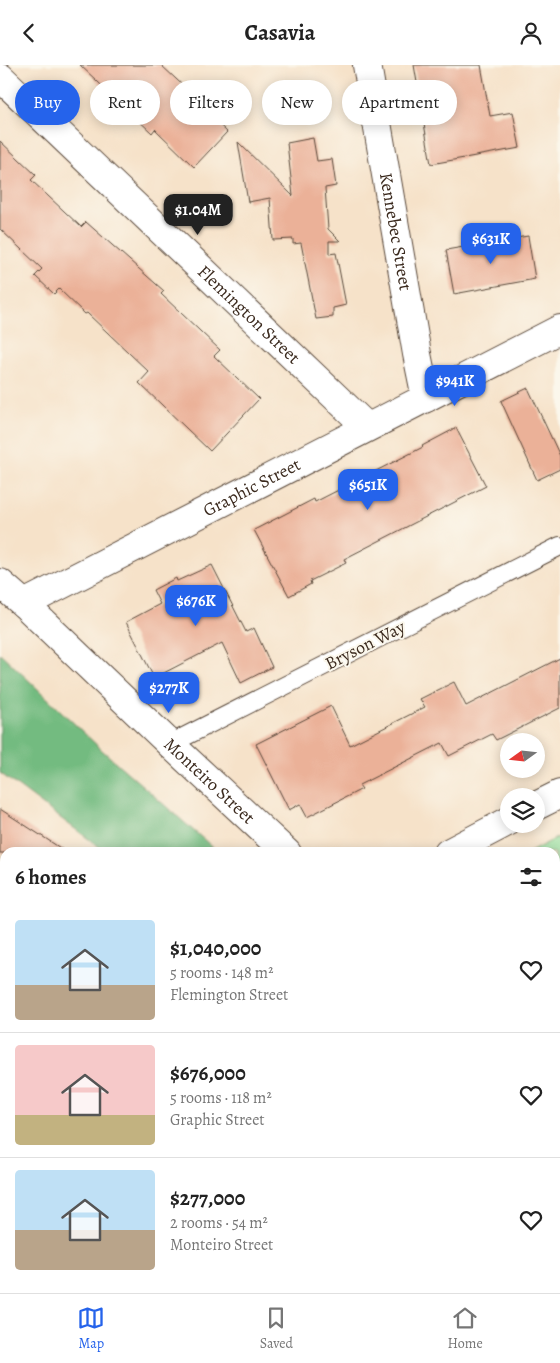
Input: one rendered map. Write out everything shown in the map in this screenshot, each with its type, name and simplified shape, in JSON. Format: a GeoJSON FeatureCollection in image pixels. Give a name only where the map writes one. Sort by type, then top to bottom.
{"type":"FeatureCollection","features":[{"type":"Feature","properties":{"kind":"street","name":"Kennebec Street"},"geometry":{"type":"LineString","coordinates":[[366,65],[426,398]]}},
{"type":"Feature","properties":{"kind":"street","name":"Flemington Street"},"geometry":{"type":"LineString","coordinates":[[0,77],[367,427]]}},
{"type":"Feature","properties":{"kind":"street","name":"Graphic Street"},"geometry":{"type":"LineString","coordinates":[[24,604],[560,329]]}},
{"type":"Feature","properties":{"kind":"street","name":"Monteiro Street"},"geometry":{"type":"LineString","coordinates":[[0,583],[281,847]]}},
{"type":"Feature","properties":{"kind":"street"},"geometry":{"type":"LineString","coordinates":[[545,802],[560,794]]}},
{"type":"Feature","properties":{"kind":"street"},"geometry":{"type":"LineString","coordinates":[[459,847],[500,826]]}},
{"type":"Feature","properties":{"kind":"lane","name":"Bryson Way"},"geometry":{"type":"LineString","coordinates":[[170,744],[560,546]]}},
{"type":"Feature","properties":{"kind":"green space"},"geometry":{"type":"Polygon","coordinates":[[[0,653],[103,751],[212,847],[99,847],[0,773],[0,653]]]}},
{"type":"Feature","properties":{"kind":"green space"},"geometry":{"type":"Polygon","coordinates":[[[560,836],[560,847],[539,847],[560,836]]]}},
{"type":"Feature","properties":{"kind":"building"},"geometry":{"type":"Polygon","coordinates":[[[80,65],[161,65],[177,80],[170,80],[170,125],[220,125],[227,132],[194,167],[155,129],[152,133],[144,125],[160,125],[160,80],[96,80],[80,65]]]}},
{"type":"Feature","properties":{"kind":"building"},"geometry":{"type":"Polygon","coordinates":[[[414,65],[481,65],[490,116],[513,112],[520,148],[431,164],[424,125],[457,125],[457,80],[417,80],[414,65]]]}},
{"type":"Feature","properties":{"kind":"building"},"geometry":{"type":"Polygon","coordinates":[[[313,138],[317,161],[332,159],[336,186],[325,188],[328,229],[340,241],[329,241],[329,254],[336,253],[346,305],[333,308],[333,317],[316,319],[301,243],[293,244],[293,239],[273,240],[270,198],[248,202],[238,142],[293,196],[287,143],[313,138]]]}},
{"type":"Feature","properties":{"kind":"building"},"geometry":{"type":"Polygon","coordinates":[[[0,141],[36,175],[31,180],[81,227],[86,222],[164,291],[161,294],[220,350],[214,356],[259,399],[210,451],[139,383],[149,372],[59,289],[54,294],[35,276],[42,269],[0,229],[0,141]]]}},
{"type":"Feature","properties":{"kind":"building"},"geometry":{"type":"Polygon","coordinates":[[[528,236],[535,279],[454,294],[446,250],[528,236]]]}},
{"type":"Feature","properties":{"kind":"building"},"geometry":{"type":"Polygon","coordinates":[[[528,388],[560,456],[560,469],[537,480],[501,401],[528,388]]]}},
{"type":"Feature","properties":{"kind":"building"},"geometry":{"type":"Polygon","coordinates":[[[456,428],[486,486],[344,559],[346,563],[310,581],[311,584],[289,596],[254,530],[314,499],[315,502],[456,428]]]}},
{"type":"Feature","properties":{"kind":"building"},"geometry":{"type":"Polygon","coordinates":[[[212,565],[246,632],[254,628],[272,667],[241,683],[222,643],[154,678],[126,622],[160,604],[153,590],[176,578],[177,581],[212,565]]]}},
{"type":"Feature","properties":{"kind":"building"},"geometry":{"type":"Polygon","coordinates":[[[560,658],[560,708],[510,733],[500,733],[500,738],[496,740],[492,734],[449,756],[442,743],[359,785],[362,789],[307,817],[300,804],[289,810],[256,744],[331,706],[350,745],[425,707],[420,699],[454,682],[466,706],[560,658]]]}},
{"type":"Feature","properties":{"kind":"building"},"geometry":{"type":"Polygon","coordinates":[[[0,809],[59,847],[0,847],[0,809]]]}}]}
